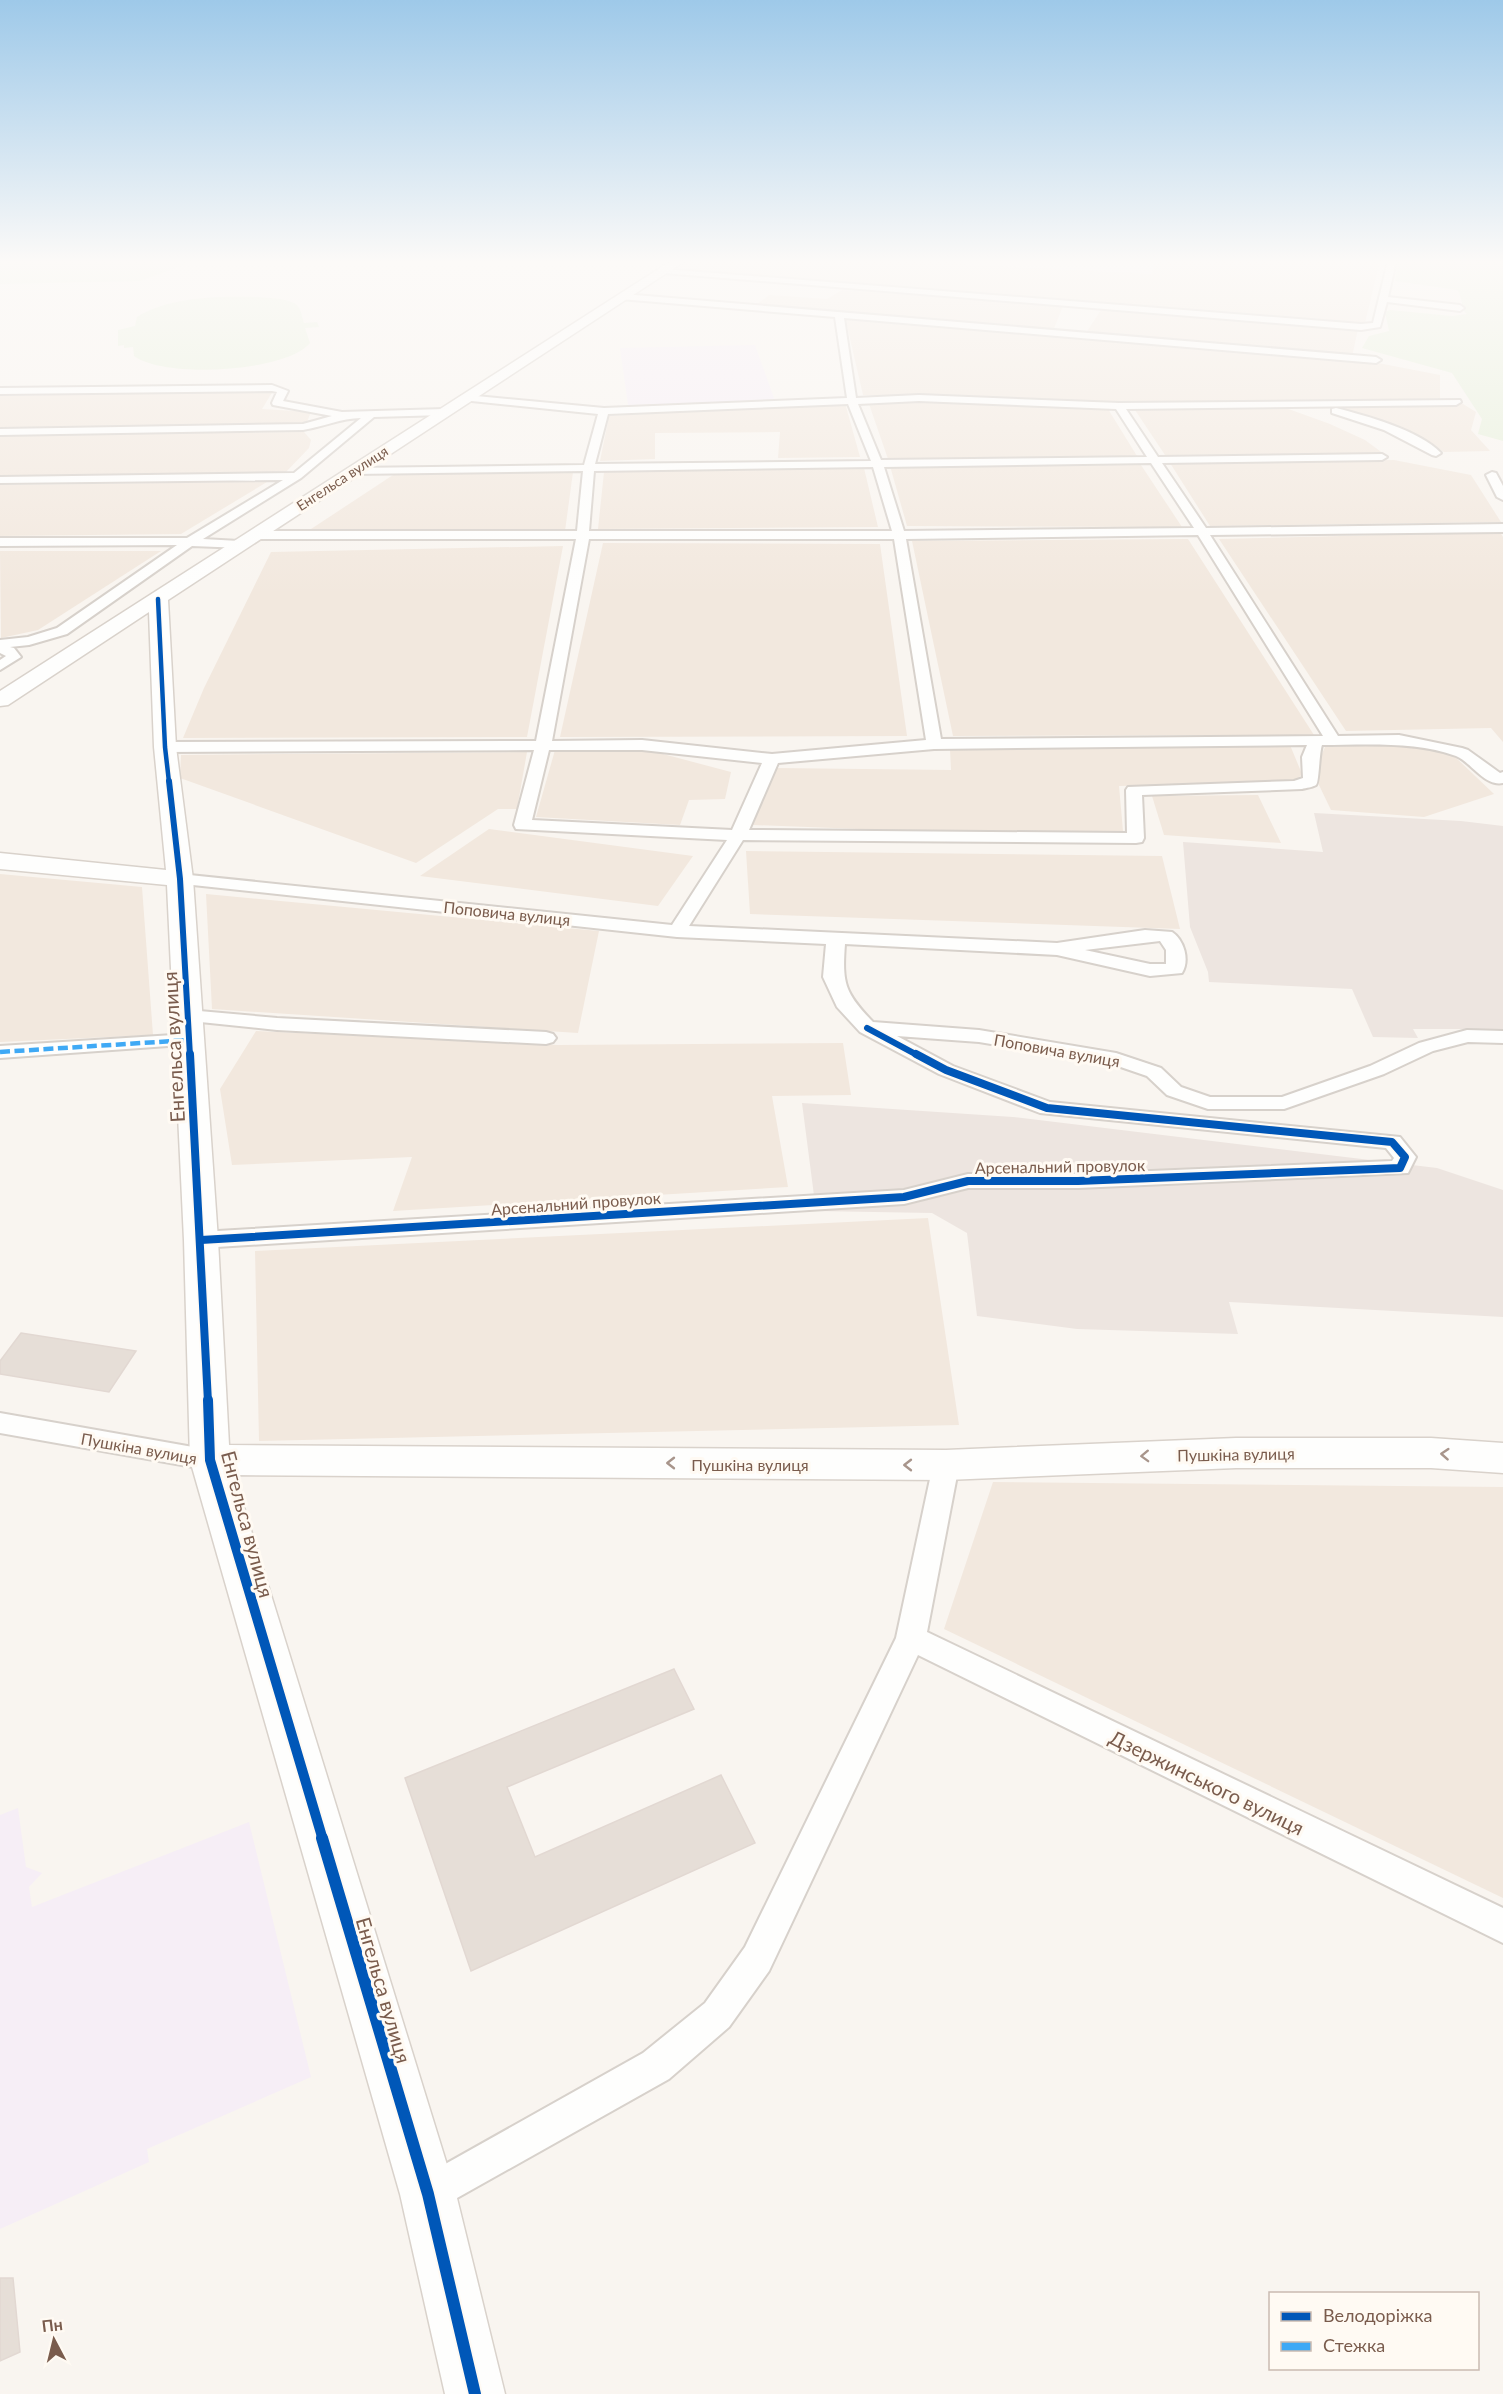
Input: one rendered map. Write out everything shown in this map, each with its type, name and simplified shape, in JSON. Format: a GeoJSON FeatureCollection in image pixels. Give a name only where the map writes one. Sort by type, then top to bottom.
{"type":"FeatureCollection","features":[{"type":"Feature","properties":{"kind":"street","name":"Енгельса вулиця"},"geometry":{"type":"LineString","coordinates":[[0,700],[505,373]]}},
{"type":"Feature","properties":{"kind":"street"},"geometry":{"type":"LineString","coordinates":[[848,373],[852,401],[877,463],[899,536],[934,744]]}},
{"type":"Feature","properties":{"kind":"street"},"geometry":{"type":"LineString","coordinates":[[0,391],[279,389],[283,391],[277,403],[342,416],[444,412]]}},
{"type":"Feature","properties":{"kind":"street"},"geometry":{"type":"LineString","coordinates":[[466,398],[604,411],[919,398],[1119,406],[1456,402]]}},
{"type":"Feature","properties":{"kind":"street"},"geometry":{"type":"LineString","coordinates":[[1311,404],[1388,426],[1436,453]]}},
{"type":"Feature","properties":{"kind":"street"},"geometry":{"type":"LineString","coordinates":[[1119,406],[1203,533],[1334,742]]}},
{"type":"Feature","properties":{"kind":"street"},"geometry":{"type":"LineString","coordinates":[[604,411],[589,468],[583,536],[543,745],[522,825],[738,835],[1136,838],[1134,790],[1296,786],[1311,782],[1310,757],[1316,742]]}},
{"type":"Feature","properties":{"kind":"street"},"geometry":{"type":"LineString","coordinates":[[0,647],[62,631],[189,542],[297,476],[370,414]]}},
{"type":"Feature","properties":{"kind":"street"},"geometry":{"type":"LineString","coordinates":[[0,432],[303,427],[325,423],[342,416]]}},
{"type":"Feature","properties":{"kind":"street"},"geometry":{"type":"LineString","coordinates":[[352,471],[1382,457]]}},
{"type":"Feature","properties":{"kind":"street"},"geometry":{"type":"LineString","coordinates":[[1492,475],[1503,497]]}},
{"type":"Feature","properties":{"kind":"street"},"geometry":{"type":"LineString","coordinates":[[0,480],[297,476]]}},
{"type":"Feature","properties":{"kind":"street"},"geometry":{"type":"LineString","coordinates":[[255,535],[899,536],[1503,528]]}},
{"type":"Feature","properties":{"kind":"street"},"geometry":{"type":"LineString","coordinates":[[0,542],[189,542],[238,545]]}},
{"type":"Feature","properties":{"kind":"street","name":"Енгельса вулиця"},"geometry":{"type":"LineString","coordinates":[[158,598],[165,747],[180,879],[189,1028],[210,1460],[428,2194],[475,2394]]}},
{"type":"Feature","properties":{"kind":"street"},"geometry":{"type":"LineString","coordinates":[[0,647],[9,651],[14,657],[0,666]]}},
{"type":"Feature","properties":{"kind":"street"},"geometry":{"type":"LineString","coordinates":[[165,747],[642,745],[772,759],[934,744],[1400,740],[1462,753],[1498,779],[1503,777]]}},
{"type":"Feature","properties":{"kind":"street"},"geometry":{"type":"LineString","coordinates":[[677,931],[738,835],[772,759]]}},
{"type":"Feature","properties":{"kind":"street"},"geometry":{"type":"LineString","coordinates":[[0,861],[180,879]]}},
{"type":"Feature","properties":{"kind":"street","name":"Поповича вулиця"},"geometry":{"type":"LineString","coordinates":[[180,879],[677,931],[1057,949],[1150,970],[1175,969],[1177,958],[1173,943],[1164,936],[1148,935],[1057,949]]}},
{"type":"Feature","properties":{"kind":"street"},"geometry":{"type":"LineString","coordinates":[[836,940],[833,977],[847,1007],[867,1028]]}},
{"type":"Feature","properties":{"kind":"street"},"geometry":{"type":"LineString","coordinates":[[0,1052],[189,1028],[277,1024],[546,1038]]}},
{"type":"Feature","properties":{"kind":"street","name":"Поповича вулиця"},"geometry":{"type":"LineString","coordinates":[[867,1028],[979,1036],[1116,1059],[1154,1072],[1174,1091],[1208,1103],[1284,1103],[1377,1070],[1426,1047],[1467,1036],[1503,1036]]}},
{"type":"Feature","properties":{"kind":"street","name":"Арсенальний провулок"},"geometry":{"type":"LineString","coordinates":[[201,1240],[904,1197],[968,1181],[1078,1181],[1400,1168],[1405,1157],[1392,1142],[1047,1108],[946,1070],[867,1028]]}},
{"type":"Feature","properties":{"kind":"street","name":"Пушкіна вулиця"},"geometry":{"type":"LineString","coordinates":[[0,1423],[210,1460],[946,1465],[1236,1453],[1431,1453],[1503,1458]]}},
{"type":"Feature","properties":{"kind":"street"},"geometry":{"type":"LineString","coordinates":[[428,2194],[656,2066],[717,2015],[757,1959],[911,1638],[946,1465]]}},
{"type":"Feature","properties":{"kind":"street","name":"Дзержинського вулиця"},"geometry":{"type":"LineString","coordinates":[[911,1638],[1503,1926]]}},
{"type":"Feature","properties":{"kind":"shaded area"},"geometry":{"type":"Polygon","coordinates":[[[623,373],[765,373],[775,401],[628,405],[623,373]]]}},
{"type":"Feature","properties":{"kind":"shaded area"},"geometry":{"type":"Polygon","coordinates":[[[858,373],[1428,373],[1440,375],[1440,401],[1155,404],[863,395],[858,373]]]}},
{"type":"Feature","properties":{"kind":"shaded area"},"geometry":{"type":"Polygon","coordinates":[[[273,391],[262,409],[311,412],[306,424],[0,429],[0,396],[273,391]]]}},
{"type":"Feature","properties":{"kind":"shaded area"},"geometry":{"type":"Polygon","coordinates":[[[923,402],[1108,409],[1137,456],[888,459],[869,404],[923,402]]]}},
{"type":"Feature","properties":{"kind":"shaded area"},"geometry":{"type":"Polygon","coordinates":[[[845,403],[860,457],[778,458],[780,432],[655,433],[655,459],[600,461],[609,416],[845,403]]]}},
{"type":"Feature","properties":{"kind":"shaded area"},"geometry":{"type":"Polygon","coordinates":[[[1463,404],[1476,412],[1471,430],[1490,451],[1444,452],[1427,440],[1396,425],[1332,407],[1463,404]]]}},
{"type":"Feature","properties":{"kind":"shaded area"},"geometry":{"type":"Polygon","coordinates":[[[1283,407],[1365,440],[1384,454],[1165,455],[1135,410],[1283,407]]]}},
{"type":"Feature","properties":{"kind":"shaded area"},"geometry":{"type":"Polygon","coordinates":[[[304,432],[311,440],[309,448],[285,473],[0,476],[0,435],[304,432]]]}},
{"type":"Feature","properties":{"kind":"shaded area"},"geometry":{"type":"Polygon","coordinates":[[[1394,460],[1471,475],[1501,522],[1210,526],[1170,463],[1394,460]]]}},
{"type":"Feature","properties":{"kind":"shaded area"},"geometry":{"type":"Polygon","coordinates":[[[1141,465],[1182,527],[907,526],[890,466],[1141,465]]]}},
{"type":"Feature","properties":{"kind":"shaded area"},"geometry":{"type":"Polygon","coordinates":[[[864,468],[878,527],[598,529],[604,472],[864,468]]]}},
{"type":"Feature","properties":{"kind":"shaded area"},"geometry":{"type":"Polygon","coordinates":[[[573,472],[565,531],[308,531],[393,475],[573,472]]]}},
{"type":"Feature","properties":{"kind":"shaded area"},"geometry":{"type":"Polygon","coordinates":[[[267,482],[181,534],[0,536],[0,485],[267,482]]]}},
{"type":"Feature","properties":{"kind":"shaded area"},"geometry":{"type":"Polygon","coordinates":[[[1500,532],[1503,537],[1503,742],[1491,728],[1346,731],[1219,539],[1500,532]]]}},
{"type":"Feature","properties":{"kind":"shaded area"},"geometry":{"type":"Polygon","coordinates":[[[1188,539],[1314,735],[953,736],[912,541],[1188,539]]]}},
{"type":"Feature","properties":{"kind":"shaded area"},"geometry":{"type":"Polygon","coordinates":[[[603,543],[880,544],[907,736],[560,737],[603,543]]]}},
{"type":"Feature","properties":{"kind":"shaded area"},"geometry":{"type":"Polygon","coordinates":[[[563,546],[527,737],[183,738],[204,688],[271,552],[563,546]]]}},
{"type":"Feature","properties":{"kind":"shaded area"},"geometry":{"type":"Polygon","coordinates":[[[0,551],[161,551],[38,630],[1,638],[0,551]]]}},
{"type":"Feature","properties":{"kind":"shaded area"},"geometry":{"type":"Polygon","coordinates":[[[1400,743],[1453,755],[1494,794],[1424,817],[1331,810],[1318,783],[1318,763],[1325,747],[1400,743]]]}},
{"type":"Feature","properties":{"kind":"shaded area"},"geometry":{"type":"Polygon","coordinates":[[[1290,745],[1302,774],[1294,783],[1119,786],[1123,831],[1044,836],[753,825],[776,768],[951,770],[950,749],[1290,745]]]}},
{"type":"Feature","properties":{"kind":"shaded area"},"geometry":{"type":"Polygon","coordinates":[[[555,750],[648,750],[731,772],[725,799],[689,800],[680,825],[536,817],[555,750]]]}},
{"type":"Feature","properties":{"kind":"shaded area"},"geometry":{"type":"Polygon","coordinates":[[[527,752],[517,809],[498,809],[416,863],[180,778],[181,755],[527,752]]]}},
{"type":"Feature","properties":{"kind":"shaded area"},"geometry":{"type":"Polygon","coordinates":[[[1258,795],[1281,843],[1164,835],[1152,796],[1258,795]]]}},
{"type":"Feature","properties":{"kind":"shaded area"},"geometry":{"type":"Polygon","coordinates":[[[1314,813],[1461,821],[1503,826],[1503,1029],[1413,1029],[1418,1038],[1373,1037],[1352,989],[1209,982],[1208,972],[1190,927],[1183,842],[1323,852],[1314,813]]]}},
{"type":"Feature","properties":{"kind":"shaded area"},"geometry":{"type":"Polygon","coordinates":[[[489,829],[693,856],[658,906],[420,876],[489,829]]]}},
{"type":"Feature","properties":{"kind":"shaded area"},"geometry":{"type":"Polygon","coordinates":[[[746,851],[1162,856],[1180,929],[750,914],[746,851]]]}},
{"type":"Feature","properties":{"kind":"shaded area"},"geometry":{"type":"Polygon","coordinates":[[[0,874],[142,887],[153,1035],[0,1042],[0,874]]]}},
{"type":"Feature","properties":{"kind":"shaded area"},"geometry":{"type":"Polygon","coordinates":[[[206,894],[599,931],[578,1033],[212,1009],[206,894]]]}},
{"type":"Feature","properties":{"kind":"shaded area"},"geometry":{"type":"Polygon","coordinates":[[[256,1031],[558,1045],[843,1043],[851,1095],[772,1096],[788,1187],[393,1211],[412,1157],[232,1165],[220,1089],[256,1031]]]}},
{"type":"Feature","properties":{"kind":"shaded area"},"geometry":{"type":"Polygon","coordinates":[[[802,1103],[1013,1117],[1437,1168],[1503,1190],[1503,1317],[1229,1302],[1238,1334],[1077,1329],[977,1316],[967,1233],[932,1213],[816,1211],[802,1103]]]}},
{"type":"Feature","properties":{"kind":"shaded area"},"geometry":{"type":"Polygon","coordinates":[[[928,1218],[959,1425],[259,1441],[255,1251],[928,1218]]]}},
{"type":"Feature","properties":{"kind":"shaded area"},"geometry":{"type":"Polygon","coordinates":[[[993,1482],[1503,1487],[1503,1898],[944,1629],[993,1482]]]}},
{"type":"Feature","properties":{"kind":"shaded area"},"geometry":{"type":"Polygon","coordinates":[[[18,1808],[26,1867],[42,1873],[29,1887],[32,1907],[249,1822],[311,2077],[147,2149],[149,2162],[0,2229],[0,1815],[18,1808]]]}},
{"type":"Feature","properties":{"kind":"green space"},"geometry":{"type":"Polygon","coordinates":[[[1452,373],[1503,373],[1503,441],[1478,434],[1482,419],[1452,373]]]}},
{"type":"Feature","properties":{"kind":"building"},"geometry":{"type":"Polygon","coordinates":[[[21,1333],[136,1351],[109,1392],[0,1374],[0,1361],[21,1333]]]}},
{"type":"Feature","properties":{"kind":"building"},"geometry":{"type":"Polygon","coordinates":[[[674,1669],[694,1709],[507,1787],[535,1857],[721,1775],[755,1843],[471,1971],[405,1778],[674,1669]]]}},
{"type":"Feature","properties":{"kind":"building"},"geometry":{"type":"Polygon","coordinates":[[[0,2278],[13,2278],[20,2352],[0,2361],[0,2278]]]}},
{"type":"Feature","properties":{"kind":"marked path"},"geometry":{"type":"LineString","coordinates":[[0,1052],[189,1040]]}},
{"type":"Feature","properties":{"kind":"cycle path"},"geometry":{"type":"LineString","coordinates":[[158,599],[165,747],[180,879],[201,1240],[210,1460],[428,2194],[475,2394]]}},
{"type":"Feature","properties":{"kind":"cycle path"},"geometry":{"type":"LineString","coordinates":[[201,1240],[904,1197],[968,1181],[1078,1181],[1400,1168],[1405,1157],[1392,1142],[1047,1108],[946,1070],[867,1028]]}}]}
